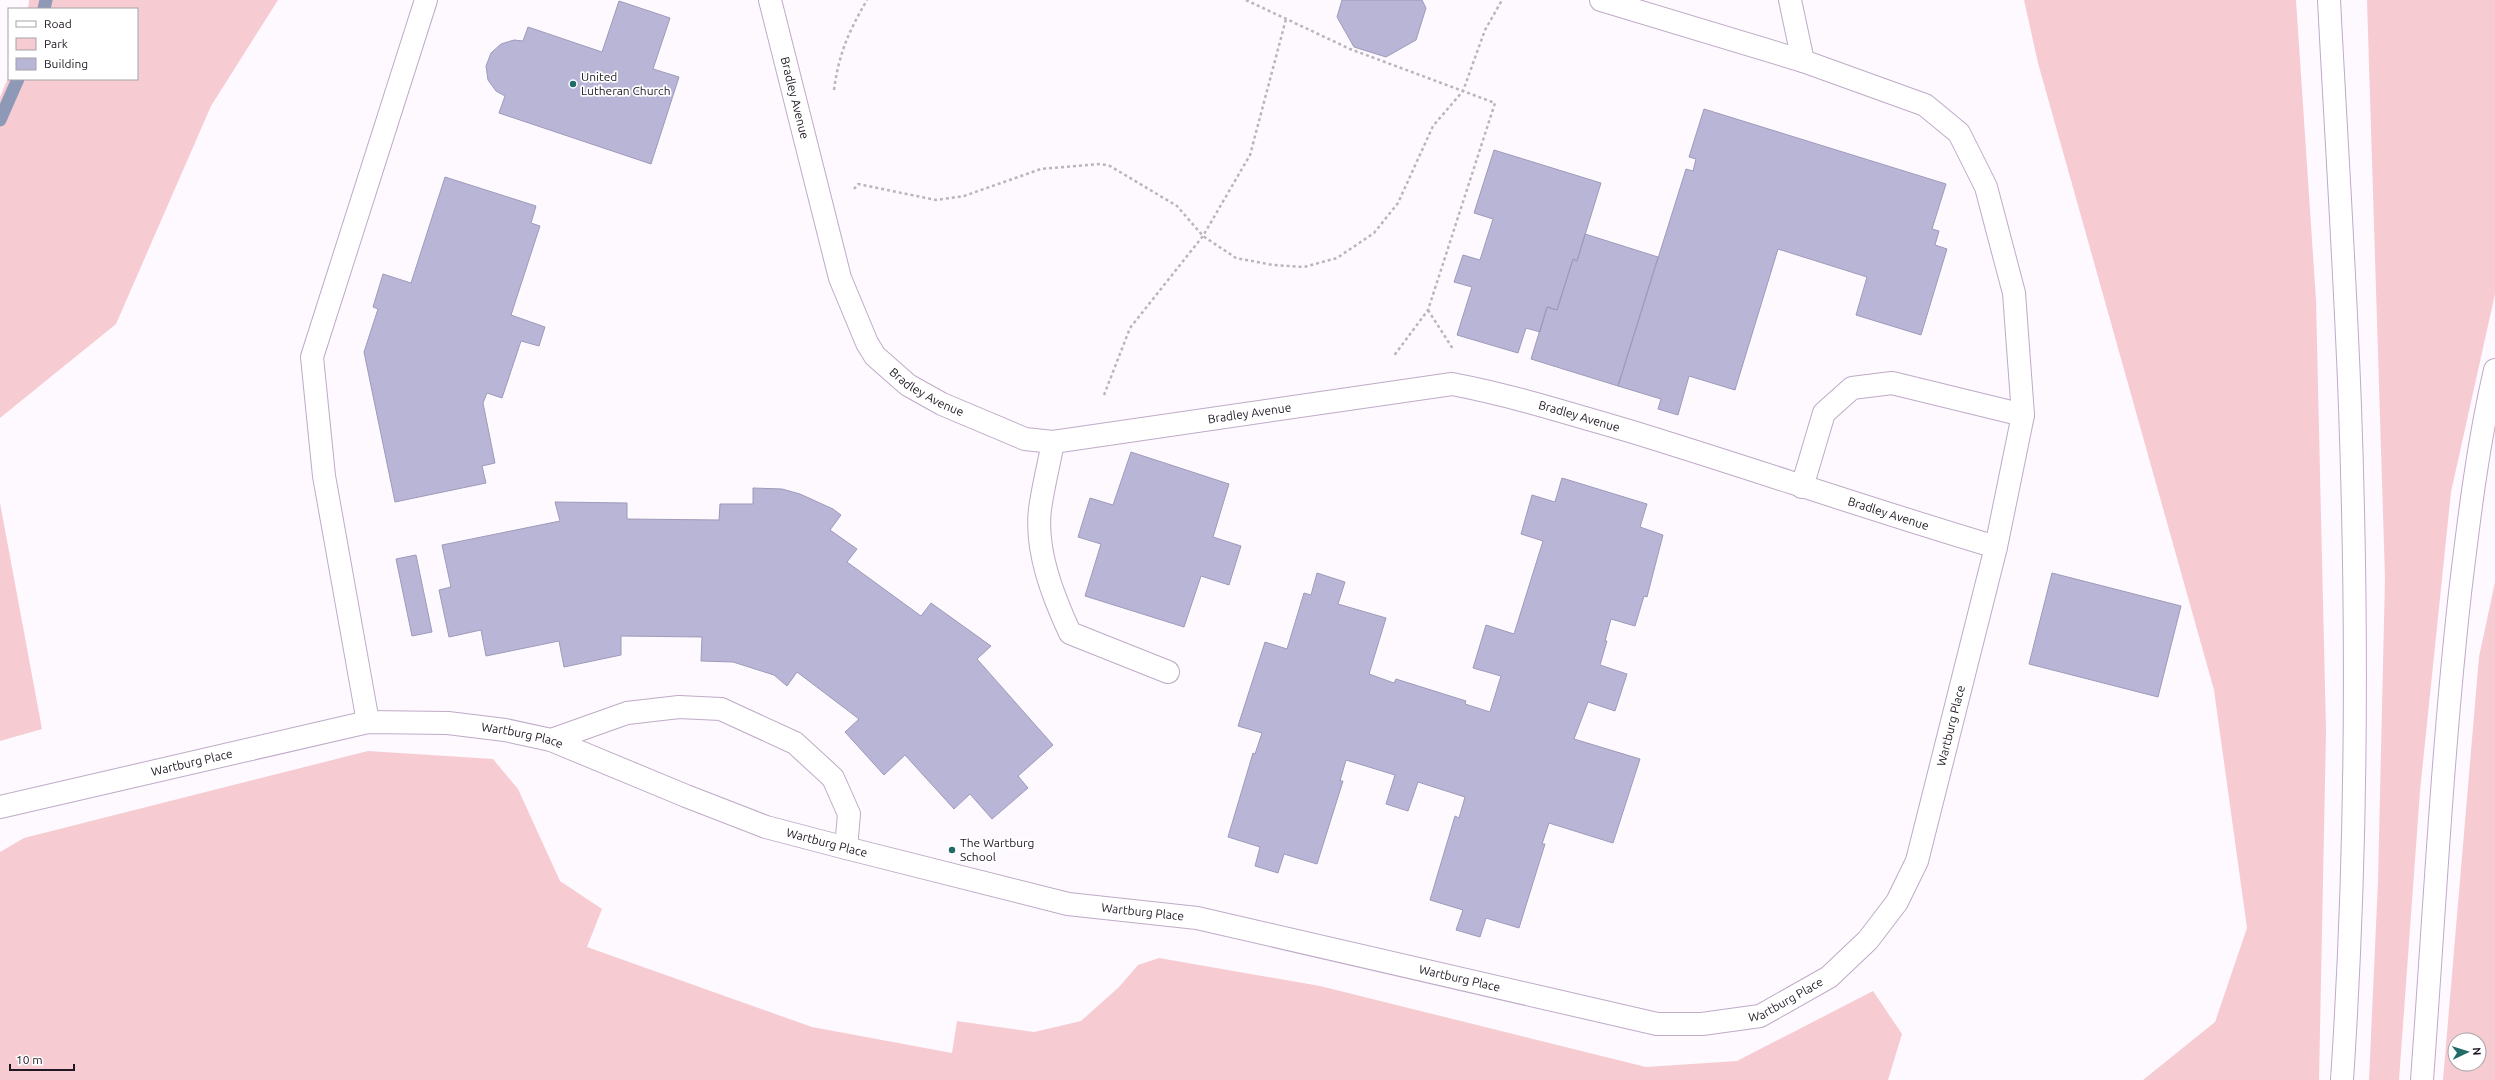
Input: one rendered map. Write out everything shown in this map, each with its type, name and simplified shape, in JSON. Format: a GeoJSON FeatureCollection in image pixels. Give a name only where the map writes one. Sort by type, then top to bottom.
{"type":"FeatureCollection","features":[{"type":"Feature","properties":{"kind":"main road"},"geometry":{"type":"LineString","coordinates":[[368,722],[324,476],[312,357],[426,0]]}},
{"type":"Feature","properties":{"kind":"main road","name":"Bradley Avenue"},"geometry":{"type":"LineString","coordinates":[[770,0],[840,278],[866,343],[875,356],[908,385],[942,404],[1025,439],[1053,442],[1452,384],[1508,395],[1730,462],[1802,487],[1996,547]]}},
{"type":"Feature","properties":{"kind":"main road","name":"Wartburg Place"},"geometry":{"type":"LineString","coordinates":[[0,807],[368,722],[448,723],[505,730],[551,740],[686,796],[766,827],[1068,904],[1197,918],[1657,1024],[1702,1024],[1760,1016],[1830,977],[1868,940],[1897,902],[1917,861],[1996,547],[2023,415],[2014,293],[1986,187],[1959,133],[1925,105],[1803,61],[1601,0]]}},
{"type":"Feature","properties":{"kind":"main road"},"geometry":{"type":"LineString","coordinates":[[1790,0],[1803,61]]}},
{"type":"Feature","properties":{"kind":"main road"},"geometry":{"type":"LineString","coordinates":[[2329,0],[2350,406],[2355,698],[2350,911],[2342,1080]]}},
{"type":"Feature","properties":{"kind":"main road"},"geometry":{"type":"LineString","coordinates":[[2422,1080],[2440,807],[2453,656],[2469,514],[2495,370]]}},
{"type":"Feature","properties":{"kind":"main road"},"geometry":{"type":"LineString","coordinates":[[1802,487],[1824,413],[1852,388],[1892,383],[2023,415]]}},
{"type":"Feature","properties":{"kind":"main road"},"geometry":{"type":"LineString","coordinates":[[1053,442],[1040,510],[1042,548],[1053,596],[1070,633],[1168,672]]}},
{"type":"Feature","properties":{"kind":"main road"},"geometry":{"type":"LineString","coordinates":[[551,740],[627,712],[679,707],[721,709],[795,743],[833,778],[849,814],[846,848]]}},
{"type":"Feature","properties":{"kind":"path"},"geometry":{"type":"LineString","coordinates":[[834,90],[838,60],[850,28],[867,0]]}},
{"type":"Feature","properties":{"kind":"path"},"geometry":{"type":"LineString","coordinates":[[1246,0],[1350,49],[1495,103],[1428,310],[1388,363]]}},
{"type":"Feature","properties":{"kind":"path"},"geometry":{"type":"LineString","coordinates":[[853,190],[858,184],[936,200],[964,196],[1041,169],[1101,164],[1110,166],[1177,206],[1203,236],[1236,258],[1273,266],[1304,267],[1338,258],[1374,233],[1398,203],[1433,126],[1463,91],[1485,30],[1502,0]]}},
{"type":"Feature","properties":{"kind":"path"},"geometry":{"type":"LineString","coordinates":[[1104,395],[1130,328],[1203,236],[1250,155],[1286,18]]}},
{"type":"Feature","properties":{"kind":"path"},"geometry":{"type":"LineString","coordinates":[[1428,310],[1456,354]]}},
{"type":"Feature","properties":{"kind":"green space"},"geometry":{"type":"Polygon","coordinates":[[[29,0],[278,0],[211,106],[116,324],[0,418],[0,97],[8,78],[8,80],[138,80],[138,8],[28,8],[29,0]]]}},
{"type":"Feature","properties":{"kind":"green space"},"geometry":{"type":"Polygon","coordinates":[[[2024,0],[2296,0],[2316,300],[2326,731],[2319,1080],[2143,1080],[2215,1022],[2247,928],[2214,690],[2038,63],[2024,0]]]}},
{"type":"Feature","properties":{"kind":"green space"},"geometry":{"type":"Polygon","coordinates":[[[2367,0],[2495,0],[2495,294],[2451,492],[2420,791],[2399,1080],[2369,1080],[2378,881],[2385,578],[2367,0]]]}},
{"type":"Feature","properties":{"kind":"green space"},"geometry":{"type":"Polygon","coordinates":[[[0,503],[42,729],[0,741],[0,503]]]}},
{"type":"Feature","properties":{"kind":"green space"},"geometry":{"type":"Polygon","coordinates":[[[2495,582],[2495,1080],[2443,1080],[2447,1033],[2447,1072],[2487,1072],[2487,1032],[2447,1032],[2479,657],[2495,582]]]}},
{"type":"Feature","properties":{"kind":"green space"},"geometry":{"type":"Polygon","coordinates":[[[368,751],[493,759],[518,789],[560,881],[602,909],[587,947],[812,1027],[952,1053],[957,1021],[1034,1032],[1081,1021],[1119,987],[1138,965],[1159,958],[1320,986],[1646,1067],[1737,1061],[1873,991],[1902,1034],[1888,1080],[0,1080],[0,852],[24,838],[368,751]]]}},
{"type":"Feature","properties":{"kind":"building"},"geometry":{"type":"Polygon","coordinates":[[[1342,0],[1422,0],[1426,8],[1416,40],[1386,57],[1354,47],[1337,17],[1342,0]]]}},
{"type":"Feature","properties":{"kind":"building"},"geometry":{"type":"Polygon","coordinates":[[[619,1],[670,18],[653,69],[679,77],[651,164],[499,113],[505,96],[496,91],[488,80],[486,66],[491,53],[501,44],[514,40],[523,41],[528,27],[602,52],[619,1]]]}},
{"type":"Feature","properties":{"kind":"building"},"geometry":{"type":"Polygon","coordinates":[[[1704,109],[1946,184],[1932,229],[1939,231],[1935,245],[1947,249],[1921,335],[1856,315],[1867,277],[1778,249],[1735,390],[1689,376],[1678,415],[1658,409],[1661,399],[1618,386],[1686,169],[1693,171],[1696,159],[1689,157],[1704,109]]]}},
{"type":"Feature","properties":{"kind":"building"},"geometry":{"type":"Polygon","coordinates":[[[1494,150],[1601,183],[1577,261],[1573,259],[1557,310],[1547,307],[1540,332],[1526,328],[1518,353],[1457,335],[1472,287],[1454,282],[1463,255],[1480,260],[1493,219],[1474,213],[1494,150]]]}},
{"type":"Feature","properties":{"kind":"building"},"geometry":{"type":"Polygon","coordinates":[[[445,177],[536,206],[531,223],[540,226],[511,315],[545,327],[539,346],[521,341],[502,398],[487,393],[483,403],[495,463],[482,466],[486,483],[395,502],[364,352],[378,309],[373,307],[383,274],[411,283],[445,177]]]}},
{"type":"Feature","properties":{"kind":"building"},"geometry":{"type":"Polygon","coordinates":[[[1585,234],[1658,257],[1618,386],[1531,359],[1547,307],[1557,310],[1573,259],[1577,261],[1585,234]]]}},
{"type":"Feature","properties":{"kind":"building"},"geometry":{"type":"Polygon","coordinates":[[[1131,452],[1229,484],[1213,537],[1241,546],[1229,585],[1201,576],[1184,627],[1085,596],[1101,544],[1078,537],[1090,498],[1113,505],[1131,452]]]}},
{"type":"Feature","properties":{"kind":"building"},"geometry":{"type":"Polygon","coordinates":[[[1562,478],[1647,504],[1640,527],[1663,535],[1647,597],[1644,596],[1635,626],[1611,619],[1605,641],[1607,641],[1600,665],[1627,674],[1615,711],[1588,702],[1574,739],[1640,759],[1613,843],[1549,823],[1542,844],[1545,844],[1519,928],[1486,918],[1480,937],[1456,930],[1463,910],[1430,900],[1455,816],[1459,818],[1465,797],[1418,782],[1408,811],[1386,804],[1395,775],[1346,760],[1340,781],[1343,781],[1317,864],[1284,854],[1278,873],[1255,866],[1260,847],[1228,837],[1253,753],[1255,754],[1262,733],[1238,726],[1265,642],[1287,649],[1304,593],[1311,595],[1317,573],[1345,582],[1338,604],[1386,618],[1369,674],[1394,683],[1396,679],[1466,701],[1465,704],[1490,712],[1501,676],[1473,668],[1486,625],[1514,634],[1543,541],[1521,534],[1532,495],[1555,502],[1562,478]]]}},
{"type":"Feature","properties":{"kind":"building"},"geometry":{"type":"Polygon","coordinates":[[[753,488],[782,489],[800,494],[833,509],[841,515],[830,530],[857,549],[847,562],[921,616],[931,603],[991,646],[977,659],[1053,745],[1018,776],[1028,788],[992,819],[970,794],[954,809],[905,755],[884,775],[845,732],[859,719],[797,672],[787,686],[774,675],[733,662],[701,661],[702,637],[621,636],[621,655],[564,667],[559,641],[486,656],[481,630],[449,637],[439,590],[451,587],[442,545],[560,521],[555,502],[627,503],[627,519],[719,520],[720,504],[753,504],[753,488]]]}},
{"type":"Feature","properties":{"kind":"building"},"geometry":{"type":"Polygon","coordinates":[[[416,555],[432,632],[412,636],[396,559],[416,555]]]}},
{"type":"Feature","properties":{"kind":"building"},"geometry":{"type":"Polygon","coordinates":[[[2052,573],[2181,606],[2158,697],[2029,664],[2052,573]]]}},
{"type":"Feature","properties":{"kind":"waterway"},"geometry":{"type":"LineString","coordinates":[[44,8],[46,0]]}},
{"type":"Feature","properties":{"kind":"waterway"},"geometry":{"type":"LineString","coordinates":[[0,120],[18,80]]}},
{"type":"Feature","properties":{"kind":"place","name":"United Lutheran Church"},"geometry":{"type":"Point","coordinates":[573,84]}},
{"type":"Feature","properties":{"kind":"place","name":"The Wartburg School"},"geometry":{"type":"Point","coordinates":[952,850]}}]}
